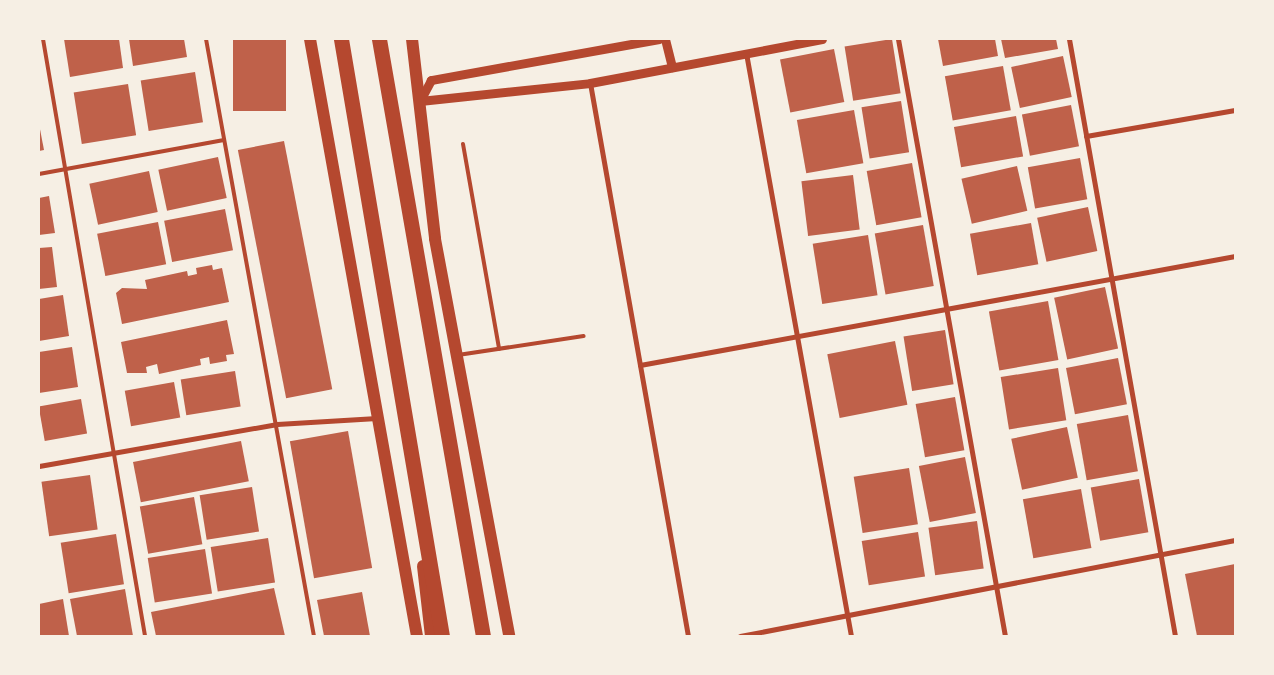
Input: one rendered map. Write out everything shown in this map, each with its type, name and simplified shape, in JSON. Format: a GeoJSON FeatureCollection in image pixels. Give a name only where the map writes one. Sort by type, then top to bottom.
{"type":"FeatureCollection","features":[{"type":"Feature","properties":{"kind":"highway"},"geometry":{"type":"LineString","coordinates":[[380,39],[483,636]]}},
{"type":"Feature","properties":{"kind":"highway"},"geometry":{"type":"LineString","coordinates":[[341,43],[442,636]]}},
{"type":"Feature","properties":{"kind":"main road"},"geometry":{"type":"LineString","coordinates":[[310,39],[417,636]]}},
{"type":"Feature","properties":{"kind":"main road"},"geometry":{"type":"LineString","coordinates":[[412,39],[435,239],[509,636]]}},
{"type":"Feature","properties":{"kind":"main road"},"geometry":{"type":"LineString","coordinates":[[412,462],[431,636]]}},
{"type":"Feature","properties":{"kind":"street"},"geometry":{"type":"LineString","coordinates":[[420,101],[431,80],[659,39]]}},
{"type":"Feature","properties":{"kind":"street"},"geometry":{"type":"LineString","coordinates":[[665,39],[672,68]]}},
{"type":"Feature","properties":{"kind":"street"},"geometry":{"type":"LineString","coordinates":[[420,101],[590,83],[822,39]]}},
{"type":"Feature","properties":{"kind":"street"},"geometry":{"type":"LineString","coordinates":[[898,39],[1005,636]]}},
{"type":"Feature","properties":{"kind":"street"},"geometry":{"type":"LineString","coordinates":[[1069,39],[1175,636]]}},
{"type":"Feature","properties":{"kind":"street"},"geometry":{"type":"LineString","coordinates":[[746,53],[851,636]]}},
{"type":"Feature","properties":{"kind":"street"},"geometry":{"type":"LineString","coordinates":[[590,83],[688,636]]}},
{"type":"Feature","properties":{"kind":"street"},"geometry":{"type":"LineString","coordinates":[[1086,136],[1235,110]]}},
{"type":"Feature","properties":{"kind":"street"},"geometry":{"type":"LineString","coordinates":[[640,365],[1235,256]]}},
{"type":"Feature","properties":{"kind":"street"},"geometry":{"type":"LineString","coordinates":[[39,466],[277,424],[378,418]]}},
{"type":"Feature","properties":{"kind":"street"},"geometry":{"type":"LineString","coordinates":[[740,636],[1235,540]]}},
{"type":"Feature","properties":{"kind":"lane"},"geometry":{"type":"LineString","coordinates":[[43,39],[67,169],[145,636]]}},
{"type":"Feature","properties":{"kind":"lane"},"geometry":{"type":"LineString","coordinates":[[206,39],[314,636]]}},
{"type":"Feature","properties":{"kind":"lane"},"geometry":{"type":"LineString","coordinates":[[39,174],[224,140]]}},
{"type":"Feature","properties":{"kind":"lane"},"geometry":{"type":"LineString","coordinates":[[463,144],[499,349]]}},
{"type":"Feature","properties":{"kind":"lane"},"geometry":{"type":"LineString","coordinates":[[456,356],[584,336]]}},
{"type":"Feature","properties":{"kind":"building"},"geometry":{"type":"Polygon","coordinates":[[[64,39],[119,39],[123,68],[70,77],[64,39]]]}},
{"type":"Feature","properties":{"kind":"building"},"geometry":{"type":"Polygon","coordinates":[[[129,39],[184,39],[187,57],[133,66],[129,39]]]}},
{"type":"Feature","properties":{"kind":"building"},"geometry":{"type":"Polygon","coordinates":[[[233,39],[286,39],[286,111],[233,111],[233,39]]]}},
{"type":"Feature","properties":{"kind":"building"},"geometry":{"type":"Polygon","coordinates":[[[892,39],[901,93],[853,101],[845,47],[892,39]]]}},
{"type":"Feature","properties":{"kind":"building"},"geometry":{"type":"Polygon","coordinates":[[[938,39],[995,39],[998,56],[943,66],[938,39]]]}},
{"type":"Feature","properties":{"kind":"building"},"geometry":{"type":"Polygon","coordinates":[[[1001,39],[1056,39],[1058,49],[1005,58],[1001,39]]]}},
{"type":"Feature","properties":{"kind":"building"},"geometry":{"type":"Polygon","coordinates":[[[834,49],[844,102],[790,113],[780,59],[834,49]]]}},
{"type":"Feature","properties":{"kind":"building"},"geometry":{"type":"Polygon","coordinates":[[[1063,56],[1072,97],[1020,108],[1011,67],[1063,56]]]}},
{"type":"Feature","properties":{"kind":"building"},"geometry":{"type":"Polygon","coordinates":[[[1003,66],[1011,110],[953,121],[945,76],[1003,66]]]}},
{"type":"Feature","properties":{"kind":"building"},"geometry":{"type":"Polygon","coordinates":[[[195,72],[203,122],[149,131],[141,81],[195,72]]]}},
{"type":"Feature","properties":{"kind":"building"},"geometry":{"type":"Polygon","coordinates":[[[128,84],[136,135],[82,144],[74,93],[128,84]]]}},
{"type":"Feature","properties":{"kind":"building"},"geometry":{"type":"Polygon","coordinates":[[[901,101],[909,152],[870,159],[861,107],[901,101]]]}},
{"type":"Feature","properties":{"kind":"building"},"geometry":{"type":"Polygon","coordinates":[[[1071,105],[1079,146],[1030,156],[1022,115],[1071,105]]]}},
{"type":"Feature","properties":{"kind":"building"},"geometry":{"type":"Polygon","coordinates":[[[854,110],[863,163],[806,173],[797,120],[854,110]]]}},
{"type":"Feature","properties":{"kind":"building"},"geometry":{"type":"Polygon","coordinates":[[[1016,116],[1023,156],[961,167],[954,127],[1016,116]]]}},
{"type":"Feature","properties":{"kind":"building"},"geometry":{"type":"Polygon","coordinates":[[[39,124],[44,150],[39,151],[39,124]]]}},
{"type":"Feature","properties":{"kind":"building"},"geometry":{"type":"Polygon","coordinates":[[[284,141],[332,389],[286,398],[238,150],[284,141]]]}},
{"type":"Feature","properties":{"kind":"building"},"geometry":{"type":"Polygon","coordinates":[[[218,157],[227,198],[167,211],[158,170],[218,157]]]}},
{"type":"Feature","properties":{"kind":"building"},"geometry":{"type":"Polygon","coordinates":[[[1080,158],[1087,199],[1035,209],[1028,167],[1080,158]]]}},
{"type":"Feature","properties":{"kind":"building"},"geometry":{"type":"Polygon","coordinates":[[[912,163],[922,217],[876,225],[867,171],[912,163]]]}},
{"type":"Feature","properties":{"kind":"building"},"geometry":{"type":"Polygon","coordinates":[[[1017,166],[1027,211],[972,224],[961,179],[1017,166]]]}},
{"type":"Feature","properties":{"kind":"building"},"geometry":{"type":"Polygon","coordinates":[[[149,171],[158,212],[98,225],[89,184],[149,171]]]}},
{"type":"Feature","properties":{"kind":"building"},"geometry":{"type":"Polygon","coordinates":[[[853,175],[860,230],[808,236],[801,181],[853,175]]]}},
{"type":"Feature","properties":{"kind":"building"},"geometry":{"type":"Polygon","coordinates":[[[49,196],[55,233],[39,235],[39,198],[49,196]]]}},
{"type":"Feature","properties":{"kind":"building"},"geometry":{"type":"Polygon","coordinates":[[[1088,207],[1097,251],[1046,262],[1037,218],[1088,207]]]}},
{"type":"Feature","properties":{"kind":"building"},"geometry":{"type":"Polygon","coordinates":[[[225,209],[233,250],[172,262],[164,221],[225,209]]]}},
{"type":"Feature","properties":{"kind":"building"},"geometry":{"type":"Polygon","coordinates":[[[158,222],[166,264],[105,276],[97,234],[158,222]]]}},
{"type":"Feature","properties":{"kind":"building"},"geometry":{"type":"Polygon","coordinates":[[[1031,223],[1038,264],[977,275],[970,234],[1031,223]]]}},
{"type":"Feature","properties":{"kind":"building"},"geometry":{"type":"Polygon","coordinates":[[[923,225],[934,286],[886,295],[875,234],[923,225]]]}},
{"type":"Feature","properties":{"kind":"building"},"geometry":{"type":"Polygon","coordinates":[[[868,235],[878,295],[822,304],[813,244],[868,235]]]}},
{"type":"Feature","properties":{"kind":"building"},"geometry":{"type":"Polygon","coordinates":[[[52,247],[57,287],[39,289],[39,248],[52,247]]]}},
{"type":"Feature","properties":{"kind":"building"},"geometry":{"type":"Polygon","coordinates":[[[212,265],[213,270],[222,268],[229,302],[122,324],[116,293],[122,288],[147,289],[145,280],[187,271],[188,276],[197,274],[196,268],[212,265]]]}},
{"type":"Feature","properties":{"kind":"building"},"geometry":{"type":"Polygon","coordinates":[[[1105,287],[1118,349],[1067,359],[1054,298],[1105,287]]]}},
{"type":"Feature","properties":{"kind":"building"},"geometry":{"type":"Polygon","coordinates":[[[63,295],[69,336],[39,341],[39,299],[63,295]]]}},
{"type":"Feature","properties":{"kind":"building"},"geometry":{"type":"Polygon","coordinates":[[[1048,301],[1058,360],[999,371],[989,311],[1048,301]]]}},
{"type":"Feature","properties":{"kind":"building"},"geometry":{"type":"Polygon","coordinates":[[[227,320],[234,354],[226,355],[227,361],[210,364],[209,357],[200,359],[201,365],[159,374],[157,364],[146,367],[147,373],[127,373],[121,342],[227,320]]]}},
{"type":"Feature","properties":{"kind":"building"},"geometry":{"type":"Polygon","coordinates":[[[945,330],[954,384],[912,391],[904,337],[945,330]]]}},
{"type":"Feature","properties":{"kind":"building"},"geometry":{"type":"Polygon","coordinates":[[[895,341],[907,405],[840,418],[827,354],[895,341]]]}},
{"type":"Feature","properties":{"kind":"building"},"geometry":{"type":"Polygon","coordinates":[[[72,347],[78,387],[39,393],[39,352],[72,347]]]}},
{"type":"Feature","properties":{"kind":"building"},"geometry":{"type":"Polygon","coordinates":[[[1118,358],[1127,404],[1075,414],[1066,368],[1118,358]]]}},
{"type":"Feature","properties":{"kind":"building"},"geometry":{"type":"Polygon","coordinates":[[[1058,368],[1066,420],[1009,429],[1001,377],[1058,368]]]}},
{"type":"Feature","properties":{"kind":"building"},"geometry":{"type":"Polygon","coordinates":[[[235,371],[241,407],[186,415],[181,380],[235,371]]]}},
{"type":"Feature","properties":{"kind":"building"},"geometry":{"type":"Polygon","coordinates":[[[174,382],[180,417],[131,426],[125,391],[174,382]]]}},
{"type":"Feature","properties":{"kind":"building"},"geometry":{"type":"Polygon","coordinates":[[[955,397],[964,450],[925,457],[916,404],[955,397]]]}},
{"type":"Feature","properties":{"kind":"building"},"geometry":{"type":"Polygon","coordinates":[[[81,399],[87,433],[45,441],[39,406],[81,399]]]}},
{"type":"Feature","properties":{"kind":"building"},"geometry":{"type":"Polygon","coordinates":[[[1128,415],[1138,471],[1087,480],[1077,424],[1128,415]]]}},
{"type":"Feature","properties":{"kind":"building"},"geometry":{"type":"Polygon","coordinates":[[[1067,427],[1078,478],[1022,490],[1011,439],[1067,427]]]}},
{"type":"Feature","properties":{"kind":"building"},"geometry":{"type":"Polygon","coordinates":[[[348,431],[372,568],[314,578],[290,441],[348,431]]]}},
{"type":"Feature","properties":{"kind":"building"},"geometry":{"type":"Polygon","coordinates":[[[241,441],[249,481],[141,502],[133,462],[241,441]]]}},
{"type":"Feature","properties":{"kind":"building"},"geometry":{"type":"Polygon","coordinates":[[[965,457],[976,513],[930,522],[919,466],[965,457]]]}},
{"type":"Feature","properties":{"kind":"building"},"geometry":{"type":"Polygon","coordinates":[[[909,468],[918,524],[863,533],[854,477],[909,468]]]}},
{"type":"Feature","properties":{"kind":"building"},"geometry":{"type":"Polygon","coordinates":[[[90,475],[98,529],[49,536],[41,482],[90,475]]]}},
{"type":"Feature","properties":{"kind":"building"},"geometry":{"type":"Polygon","coordinates":[[[1139,479],[1148,532],[1100,541],[1091,488],[1139,479]]]}},
{"type":"Feature","properties":{"kind":"building"},"geometry":{"type":"Polygon","coordinates":[[[252,487],[259,531],[207,540],[200,495],[252,487]]]}},
{"type":"Feature","properties":{"kind":"building"},"geometry":{"type":"Polygon","coordinates":[[[1081,489],[1091,548],[1033,558],[1023,499],[1081,489]]]}},
{"type":"Feature","properties":{"kind":"building"},"geometry":{"type":"Polygon","coordinates":[[[194,497],[202,544],[148,554],[140,507],[194,497]]]}},
{"type":"Feature","properties":{"kind":"building"},"geometry":{"type":"Polygon","coordinates":[[[977,521],[984,569],[935,575],[928,528],[977,521]]]}},
{"type":"Feature","properties":{"kind":"building"},"geometry":{"type":"Polygon","coordinates":[[[918,532],[925,576],[869,585],[862,541],[918,532]]]}},
{"type":"Feature","properties":{"kind":"building"},"geometry":{"type":"Polygon","coordinates":[[[116,534],[124,584],[69,593],[61,543],[116,534]]]}},
{"type":"Feature","properties":{"kind":"building"},"geometry":{"type":"Polygon","coordinates":[[[268,538],[275,582],[218,592],[211,547],[268,538]]]}},
{"type":"Feature","properties":{"kind":"building"},"geometry":{"type":"Polygon","coordinates":[[[205,549],[212,593],[155,603],[148,558],[205,549]]]}},
{"type":"Feature","properties":{"kind":"building"},"geometry":{"type":"Polygon","coordinates":[[[1235,564],[1235,636],[1197,636],[1185,574],[1235,564]]]}},
{"type":"Feature","properties":{"kind":"building"},"geometry":{"type":"Polygon","coordinates":[[[274,588],[285,636],[156,636],[151,612],[274,588]]]}},
{"type":"Feature","properties":{"kind":"building"},"geometry":{"type":"Polygon","coordinates":[[[125,589],[133,636],[77,636],[70,599],[125,589]]]}},
{"type":"Feature","properties":{"kind":"building"},"geometry":{"type":"Polygon","coordinates":[[[362,592],[370,636],[324,636],[317,600],[362,592]]]}},
{"type":"Feature","properties":{"kind":"building"},"geometry":{"type":"Polygon","coordinates":[[[63,599],[69,636],[39,636],[39,604],[63,599]]]}}]}
